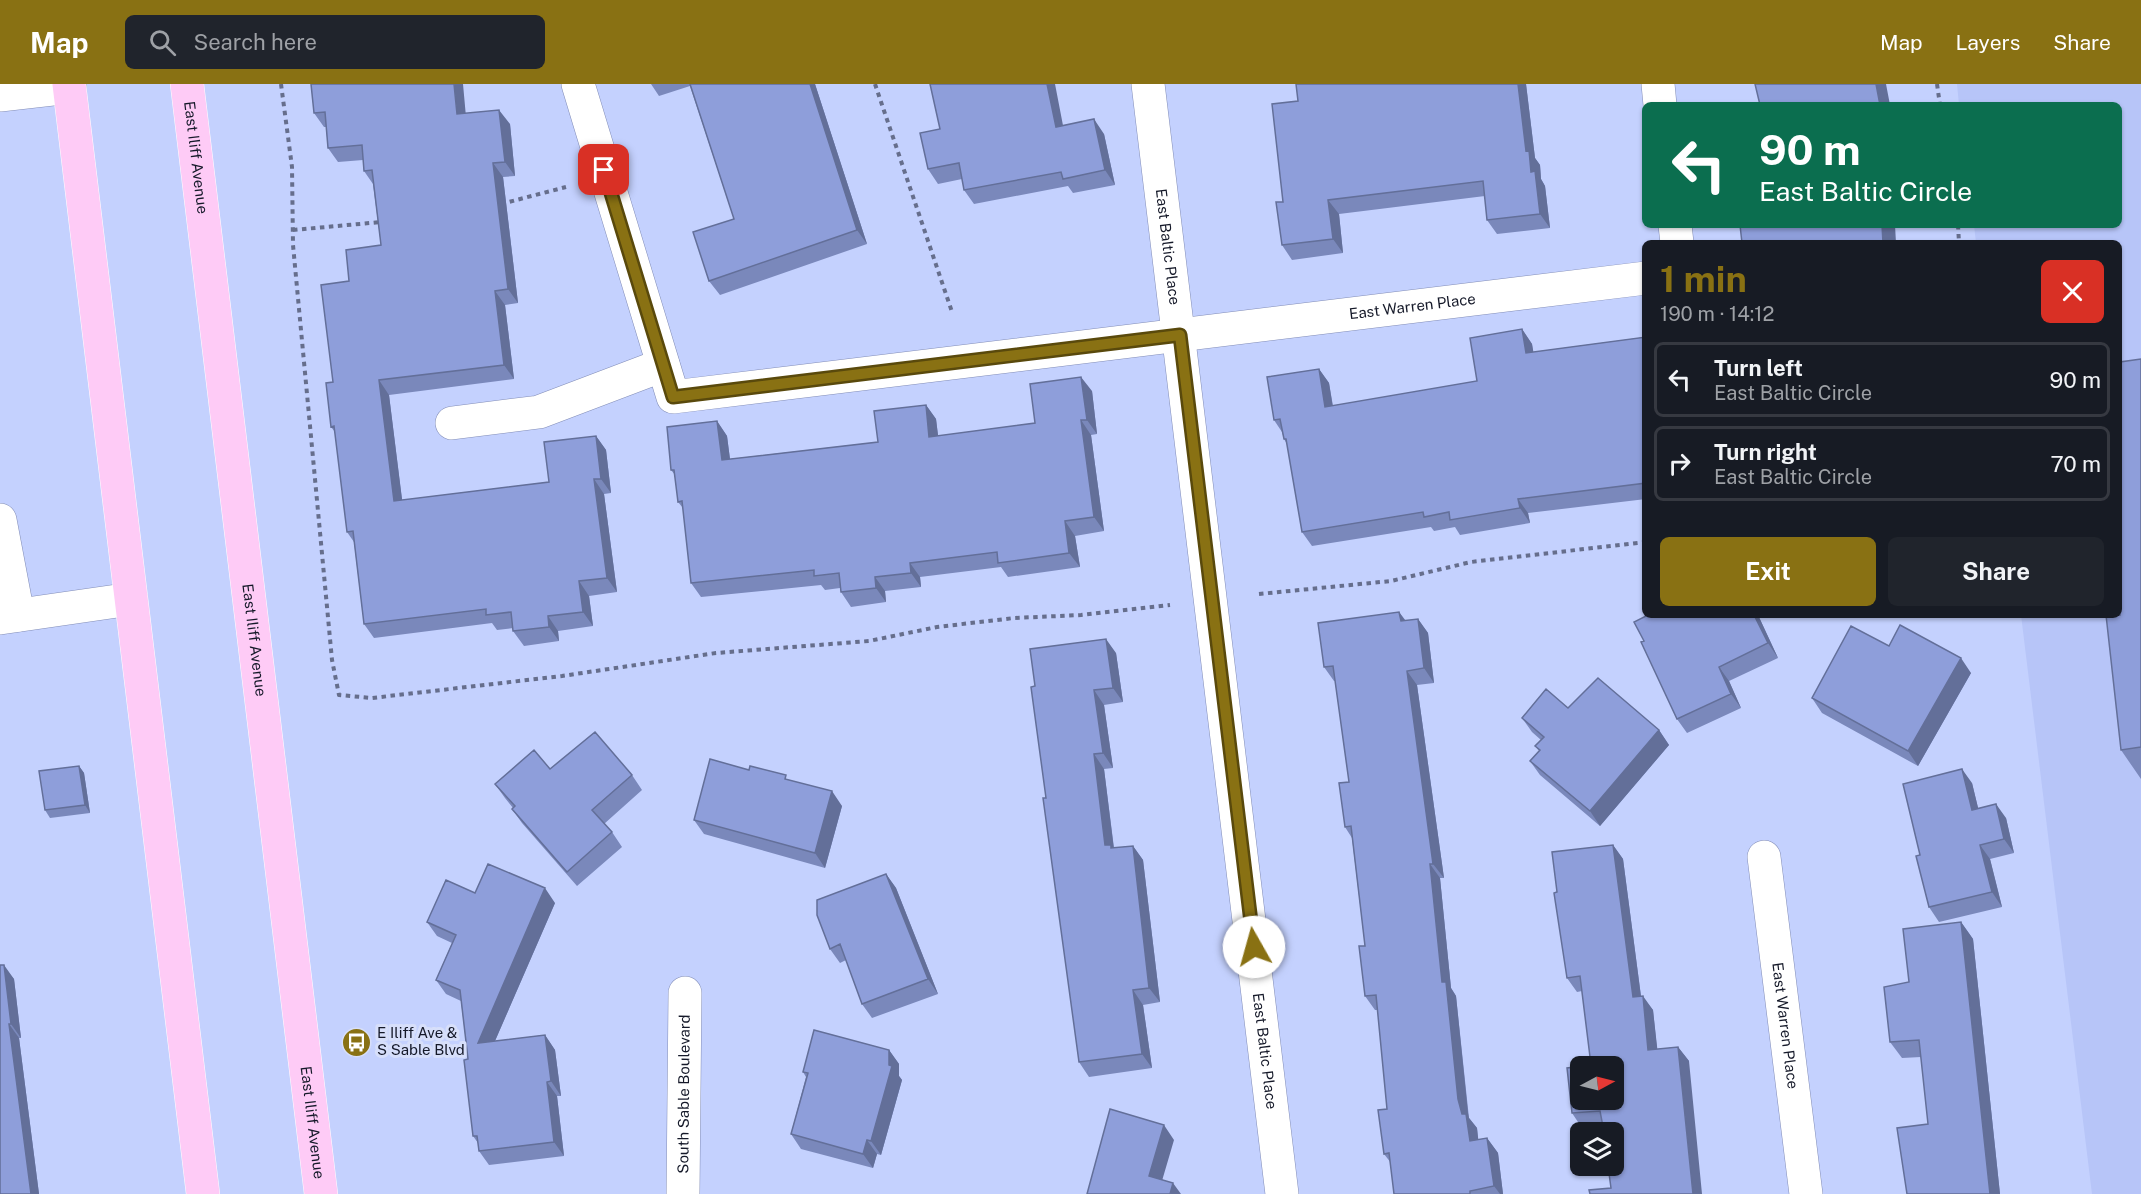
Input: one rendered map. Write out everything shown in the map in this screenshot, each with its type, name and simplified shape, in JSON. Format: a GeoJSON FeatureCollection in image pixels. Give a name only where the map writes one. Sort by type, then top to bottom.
{"type":"FeatureCollection","features":[{"type":"Feature","properties":{"kind":"main road","name":"East Iliff Avenue"},"geometry":{"type":"LineString","coordinates":[[187,84],[321,1194]]}},
{"type":"Feature","properties":{"kind":"main road"},"geometry":{"type":"LineString","coordinates":[[70,86],[203,1194]]}},
{"type":"Feature","properties":{"kind":"street"},"geometry":{"type":"LineString","coordinates":[[452,423],[539,412],[663,365],[578,84]]}},
{"type":"Feature","properties":{"kind":"street","name":"East Baltic Place"},"geometry":{"type":"LineString","coordinates":[[1148,84],[1282,1194]]}},
{"type":"Feature","properties":{"kind":"street"},"geometry":{"type":"LineString","coordinates":[[1658,84],[1660,102]]}},
{"type":"Feature","properties":{"kind":"street"},"geometry":{"type":"LineString","coordinates":[[0,95],[70,86]]}},
{"type":"Feature","properties":{"kind":"street","name":"East Warren Place"},"geometry":{"type":"LineString","coordinates":[[663,365],[673,397],[1642,278]]}},
{"type":"Feature","properties":{"kind":"street"},"geometry":{"type":"LineString","coordinates":[[0,520],[6,612],[131,599]]}},
{"type":"Feature","properties":{"kind":"street","name":"East Warren Place"},"geometry":{"type":"LineString","coordinates":[[1764,857],[1806,1194]]}},
{"type":"Feature","properties":{"kind":"street","name":"South Sable Boulevard"},"geometry":{"type":"LineString","coordinates":[[683,1194],[685,993]]}},
{"type":"Feature","properties":{"kind":"path"},"geometry":{"type":"LineString","coordinates":[[281,84],[292,167],[293,230],[332,660],[339,695],[372,698],[562,676],[716,653],[869,641],[937,627],[1014,618],[1081,615],[1174,605]]}},
{"type":"Feature","properties":{"kind":"path"},"geometry":{"type":"LineString","coordinates":[[875,84],[952,312]]}},
{"type":"Feature","properties":{"kind":"path"},"geometry":{"type":"LineString","coordinates":[[1937,84],[1940,102]]}},
{"type":"Feature","properties":{"kind":"path"},"geometry":{"type":"LineString","coordinates":[[498,204],[575,184]]}},
{"type":"Feature","properties":{"kind":"path"},"geometry":{"type":"LineString","coordinates":[[293,230],[384,222]]}},
{"type":"Feature","properties":{"kind":"path"},"geometry":{"type":"LineString","coordinates":[[1259,594],[1391,581],[1471,562],[1642,542]]}},
{"type":"Feature","properties":{"kind":"shaded area"},"geometry":{"type":"Polygon","coordinates":[[[1957,84],[2141,84],[2141,1194],[2092,1194],[2021,618],[2122,618],[2122,240],[1976,240],[1974,228],[2122,228],[2122,102],[1959,102],[1957,84]]]}},
{"type":"Feature","properties":{"kind":"building"},"geometry":{"type":"Polygon","coordinates":[[[311,84],[454,84],[457,114],[499,110],[505,162],[493,163],[508,289],[495,291],[504,365],[379,380],[394,501],[549,482],[544,442],[596,436],[601,479],[594,479],[607,578],[579,581],[583,612],[548,616],[549,627],[513,631],[511,612],[486,615],[486,609],[364,624],[353,531],[347,532],[334,426],[331,427],[326,383],[333,382],[321,285],[349,281],[346,250],[381,245],[372,170],[364,171],[362,145],[328,148],[325,112],[314,113],[311,84]]]}},
{"type":"Feature","properties":{"kind":"building"},"geometry":{"type":"Polygon","coordinates":[[[690,84],[810,84],[857,230],[709,281],[693,232],[734,219],[690,84]]]}},
{"type":"Feature","properties":{"kind":"building"},"geometry":{"type":"Polygon","coordinates":[[[930,84],[1047,84],[1056,127],[1094,119],[1105,170],[1063,179],[1061,172],[964,190],[959,163],[928,169],[920,133],[940,129],[930,84]]]}},
{"type":"Feature","properties":{"kind":"building"},"geometry":{"type":"Polygon","coordinates":[[[1296,84],[1518,84],[1526,151],[1529,150],[1531,172],[1535,171],[1540,214],[1487,220],[1483,181],[1328,200],[1333,239],[1282,245],[1276,202],[1283,202],[1272,104],[1298,101],[1296,84]]]}},
{"type":"Feature","properties":{"kind":"building"},"geometry":{"type":"Polygon","coordinates":[[[1755,84],[1876,84],[1879,102],[1759,102],[1755,84]]]}},
{"type":"Feature","properties":{"kind":"building"},"geometry":{"type":"Polygon","coordinates":[[[1740,228],[1882,228],[1883,240],[1742,240],[1740,228]]]}},
{"type":"Feature","properties":{"kind":"building"},"geometry":{"type":"Polygon","coordinates":[[[1522,329],[1526,353],[1642,338],[1642,484],[1518,499],[1520,508],[1450,520],[1449,512],[1424,517],[1423,512],[1302,532],[1286,439],[1284,439],[1280,419],[1274,420],[1267,377],[1319,369],[1325,407],[1477,381],[1470,338],[1522,329]]]}},
{"type":"Feature","properties":{"kind":"building"},"geometry":{"type":"Polygon","coordinates":[[[2141,359],[2141,747],[2121,750],[2106,618],[2122,618],[2122,362],[2141,359]]]}},
{"type":"Feature","properties":{"kind":"building"},"geometry":{"type":"Polygon","coordinates":[[[1081,377],[1087,420],[1081,420],[1094,517],[1065,521],[1069,553],[998,563],[997,552],[910,563],[911,573],[875,577],[876,588],[841,592],[839,573],[814,576],[814,570],[691,583],[682,501],[678,502],[674,470],[671,470],[667,427],[717,421],[722,460],[878,442],[874,411],[926,405],[929,437],[1035,423],[1030,384],[1081,377]]]}},
{"type":"Feature","properties":{"kind":"building"},"geometry":{"type":"Polygon","coordinates":[[[1399,612],[1401,621],[1418,619],[1424,668],[1407,671],[1433,864],[1430,864],[1442,982],[1446,982],[1458,1099],[1462,1114],[1466,1114],[1470,1141],[1487,1138],[1494,1186],[1470,1191],[1470,1194],[1394,1194],[1389,1153],[1384,1154],[1378,1110],[1387,1109],[1376,995],[1365,996],[1359,946],[1365,946],[1351,826],[1345,827],[1339,783],[1349,782],[1333,666],[1324,667],[1318,623],[1399,612]]]}},
{"type":"Feature","properties":{"kind":"building"},"geometry":{"type":"Polygon","coordinates":[[[1642,618],[1756,618],[1768,643],[1719,667],[1731,694],[1677,719],[1634,622],[1642,618]]]}},
{"type":"Feature","properties":{"kind":"building"},"geometry":{"type":"Polygon","coordinates":[[[1900,625],[1961,658],[1908,751],[1812,698],[1851,626],[1889,646],[1900,625]]]}},
{"type":"Feature","properties":{"kind":"building"},"geometry":{"type":"Polygon","coordinates":[[[1106,639],[1113,688],[1094,690],[1103,753],[1094,754],[1105,845],[1111,845],[1111,848],[1133,846],[1149,988],[1133,990],[1142,1054],[1079,1062],[1043,798],[1046,798],[1031,687],[1035,686],[1030,649],[1106,639]]]}},
{"type":"Feature","properties":{"kind":"building"},"geometry":{"type":"Polygon","coordinates":[[[1598,678],[1659,730],[1590,811],[1530,761],[1540,750],[1535,746],[1544,737],[1522,718],[1546,689],[1568,708],[1598,678]]]}},
{"type":"Feature","properties":{"kind":"building"},"geometry":{"type":"Polygon","coordinates":[[[595,732],[632,775],[592,810],[612,832],[567,872],[512,809],[515,806],[495,784],[534,750],[550,769],[595,732]]]}},
{"type":"Feature","properties":{"kind":"building"},"geometry":{"type":"Polygon","coordinates":[[[710,759],[749,770],[750,766],[786,775],[785,779],[832,791],[815,853],[694,820],[710,759]]]}},
{"type":"Feature","properties":{"kind":"building"},"geometry":{"type":"Polygon","coordinates":[[[79,766],[85,805],[45,810],[39,771],[79,766]]]}},
{"type":"Feature","properties":{"kind":"building"},"geometry":{"type":"Polygon","coordinates":[[[1962,769],[1972,810],[1996,804],[2004,839],[1980,845],[1992,892],[1929,907],[1916,856],[1920,855],[1903,784],[1962,769]]]}},
{"type":"Feature","properties":{"kind":"building"},"geometry":{"type":"Polygon","coordinates":[[[1613,845],[1633,997],[1643,996],[1648,1050],[1678,1047],[1693,1194],[1590,1194],[1589,1190],[1611,1188],[1609,1176],[1624,1176],[1624,1122],[1602,1122],[1600,1111],[1572,1113],[1572,1110],[1624,1110],[1624,1056],[1590,1056],[1580,976],[1567,978],[1554,893],[1557,892],[1552,852],[1613,845]]]}},
{"type":"Feature","properties":{"kind":"building"},"geometry":{"type":"Polygon","coordinates":[[[488,864],[545,888],[478,1043],[545,1035],[551,1081],[547,1082],[554,1142],[479,1151],[477,1136],[473,1136],[464,1060],[468,1059],[460,990],[436,980],[456,935],[427,922],[446,880],[475,893],[488,864]]]}},
{"type":"Feature","properties":{"kind":"building"},"geometry":{"type":"Polygon","coordinates":[[[886,874],[928,979],[862,1004],[840,944],[830,949],[817,915],[817,900],[886,874]]]}},
{"type":"Feature","properties":{"kind":"building"},"geometry":{"type":"Polygon","coordinates":[[[1961,922],[1990,1194],[1907,1194],[1897,1128],[1928,1124],[1919,1040],[1890,1042],[1884,987],[1909,982],[1903,929],[1961,922]]]}},
{"type":"Feature","properties":{"kind":"building"},"geometry":{"type":"Polygon","coordinates":[[[0,965],[4,965],[11,1024],[9,1024],[31,1194],[0,1194],[0,965]]]}},
{"type":"Feature","properties":{"kind":"building"},"geometry":{"type":"Polygon","coordinates":[[[814,1030],[889,1050],[889,1065],[892,1066],[871,1141],[867,1140],[863,1154],[791,1134],[808,1073],[803,1072],[814,1030]]]}},
{"type":"Feature","properties":{"kind":"building"},"geometry":{"type":"Polygon","coordinates":[[[1567,1068],[1570,1068],[1570,1095],[1567,1068]]]}},
{"type":"Feature","properties":{"kind":"building"},"geometry":{"type":"Polygon","coordinates":[[[1110,1109],[1164,1125],[1149,1176],[1173,1183],[1170,1194],[1087,1194],[1110,1109]]]}},
{"type":"Feature","properties":{"kind":"place","name":"E Iliff Ave & S Sable Blvd"},"geometry":{"type":"Point","coordinates":[356,1042]}},
{"type":"Feature","properties":{"kind":"route"},"geometry":{"type":"LineString","coordinates":[[604,170],[673,397],[1180,335],[1254,947]]}}]}
